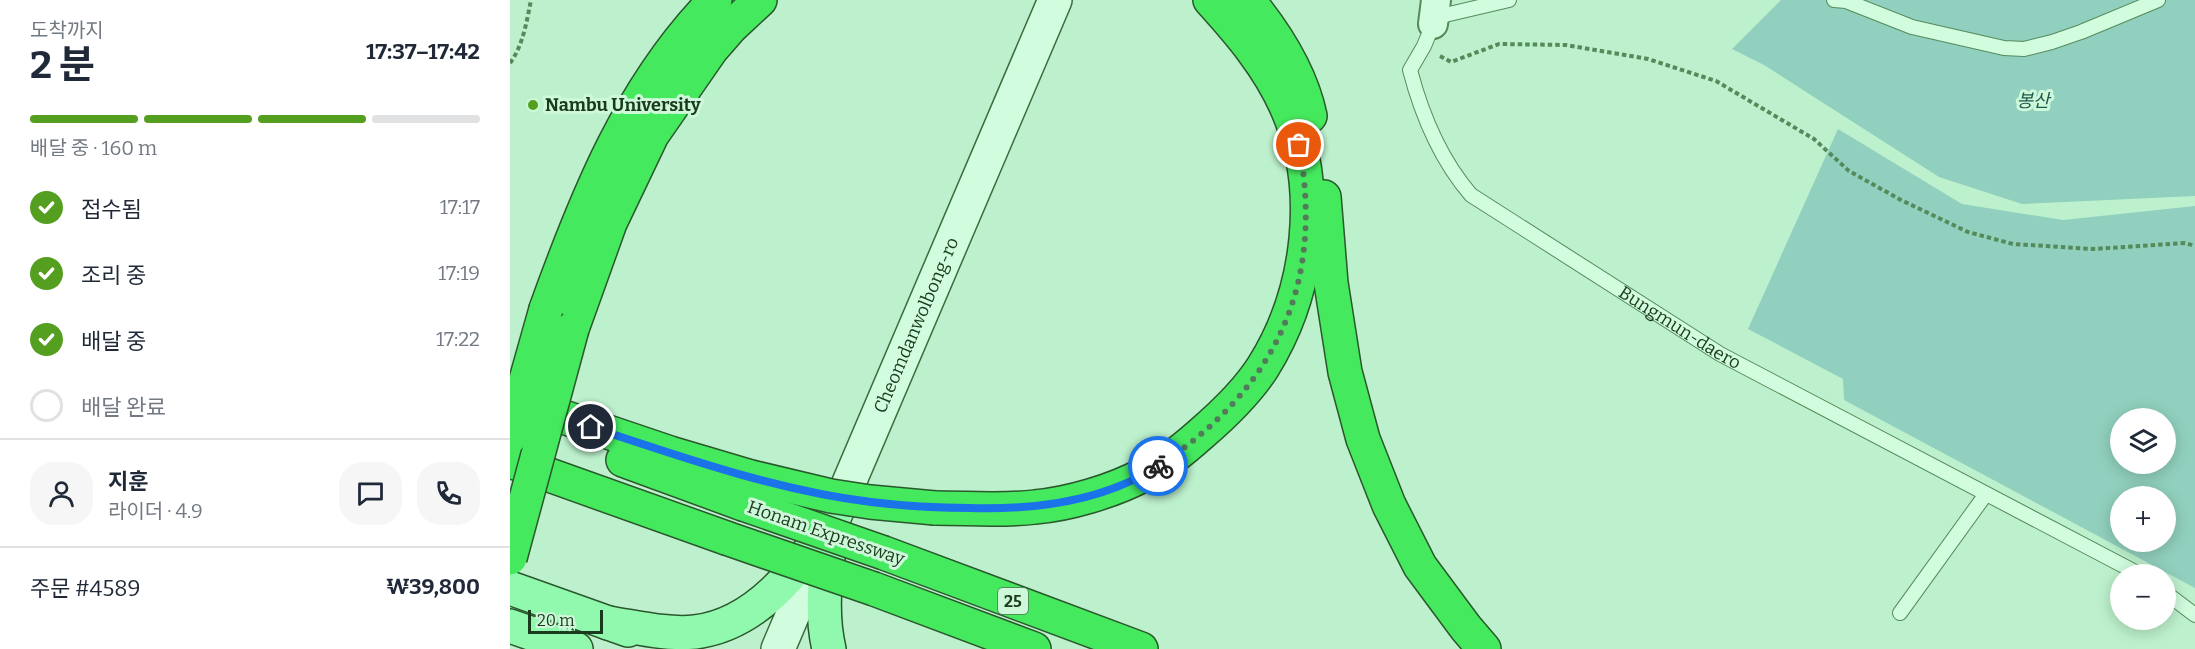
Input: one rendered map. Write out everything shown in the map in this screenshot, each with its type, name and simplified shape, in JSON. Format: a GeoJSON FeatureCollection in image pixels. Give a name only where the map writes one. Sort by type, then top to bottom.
{"type":"FeatureCollection","features":[{"type":"Feature","properties":{"kind":"highway"},"geometry":{"type":"LineString","coordinates":[[510,437],[546,309],[574,231],[599,174],[628,118],[662,63],[715,0]]}},
{"type":"Feature","properties":{"kind":"highway"},"geometry":{"type":"LineString","coordinates":[[510,558],[572,329],[610,223],[652,135],[683,87],[731,27],[760,0]]}},
{"type":"Feature","properties":{"kind":"highway"},"geometry":{"type":"LineString","coordinates":[[510,398],[670,453],[751,477],[841,497],[935,508],[1037,507],[1098,493],[1144,475],[1182,450],[1228,411],[1263,367],[1287,320],[1302,268],[1307,222],[1306,178],[1287,107],[1264,64],[1210,0]]}},
{"type":"Feature","properties":{"kind":"highway"},"geometry":{"type":"LineString","coordinates":[[1248,0],[1261,15],[1290,59],[1307,104],[1320,159],[1327,215],[1331,283],[1345,372],[1363,439],[1389,505],[1420,566],[1484,649]]}},
{"type":"Feature","properties":{"kind":"highway","name":"Honam Expressway"},"geometry":{"type":"LineString","coordinates":[[510,419],[884,553],[1141,649]]}},
{"type":"Feature","properties":{"kind":"highway","name":"Honam Expressway"},"geometry":{"type":"LineString","coordinates":[[510,461],[874,589],[1034,649]]}},
{"type":"Feature","properties":{"kind":"main road"},"geometry":{"type":"LineString","coordinates":[[608,623],[652,630],[695,632],[738,618],[760,604],[779,587],[798,566],[834,517]]}},
{"type":"Feature","properties":{"kind":"main road"},"geometry":{"type":"LineString","coordinates":[[829,649],[825,618],[825,576],[834,517]]}},
{"type":"Feature","properties":{"kind":"main road"},"geometry":{"type":"LineString","coordinates":[[510,588],[681,649]]}},
{"type":"Feature","properties":{"kind":"main road"},"geometry":{"type":"LineString","coordinates":[[510,626],[576,649]]}},
{"type":"Feature","properties":{"kind":"street","name":"Cheomdanwolbong-ro"},"geometry":{"type":"LineString","coordinates":[[778,649],[1055,0]]}},
{"type":"Feature","properties":{"kind":"lane"},"geometry":{"type":"LineString","coordinates":[[1431,23],[1445,15],[1509,0]]}},
{"type":"Feature","properties":{"kind":"lane"},"geometry":{"type":"LineString","coordinates":[[1834,0],[1846,1],[1912,27],[2004,48],[2024,49],[2072,35],[2158,0]]}},
{"type":"Feature","properties":{"kind":"lane","name":"Bungmun-daero"},"geometry":{"type":"LineString","coordinates":[[1431,23],[1410,70],[1417,97],[1441,153],[1453,175],[1471,195],[1720,354],[2120,564]]}},
{"type":"Feature","properties":{"kind":"lane"},"geometry":{"type":"LineString","coordinates":[[1900,613],[1986,494]]}},
{"type":"Feature","properties":{"kind":"lane"},"geometry":{"type":"LineString","coordinates":[[2176,601],[2195,615]]}},
{"type":"Feature","properties":{"kind":"path"},"geometry":{"type":"LineString","coordinates":[[510,63],[524,30],[531,0]]}},
{"type":"Feature","properties":{"kind":"path"},"geometry":{"type":"LineString","coordinates":[[1431,23],[1451,62],[1499,44],[1566,45],[1648,59],[1716,81],[1814,139],[1849,171],[1901,200],[1968,232],[2013,243],[2093,249],[2186,243],[2195,246]]}},
{"type":"Feature","properties":{"kind":"green space","name":"봉산"},"geometry":{"type":"Polygon","coordinates":[[[1781,0],[2195,0],[2195,196],[2022,204],[1939,177],[1764,65],[1732,49],[1781,0]]]}},
{"type":"Feature","properties":{"kind":"green space"},"geometry":{"type":"Polygon","coordinates":[[[1838,129],[1962,204],[2063,220],[2195,206],[2195,588],[2176,578],[2176,564],[2150,564],[2128,552],[2176,552],[2176,486],[2110,486],[2110,542],[1844,400],[1843,379],[1748,329],[1838,129]]]}},
{"type":"Feature","properties":{"kind":"way so far"},"geometry":{"type":"LineString","coordinates":[[1158,466],[1182,450],[1228,411],[1263,367],[1287,320],[1302,268],[1307,222],[1306,178],[1299,145]]}},
{"type":"Feature","properties":{"kind":"place","name":"Nambu University"},"geometry":{"type":"Point","coordinates":[533,105]}},
{"type":"Feature","properties":{"kind":"route"},"geometry":{"type":"LineString","coordinates":[[591,427],[751,477],[831,496],[935,508],[1037,507],[1098,493],[1144,475],[1158,466]]}}]}
